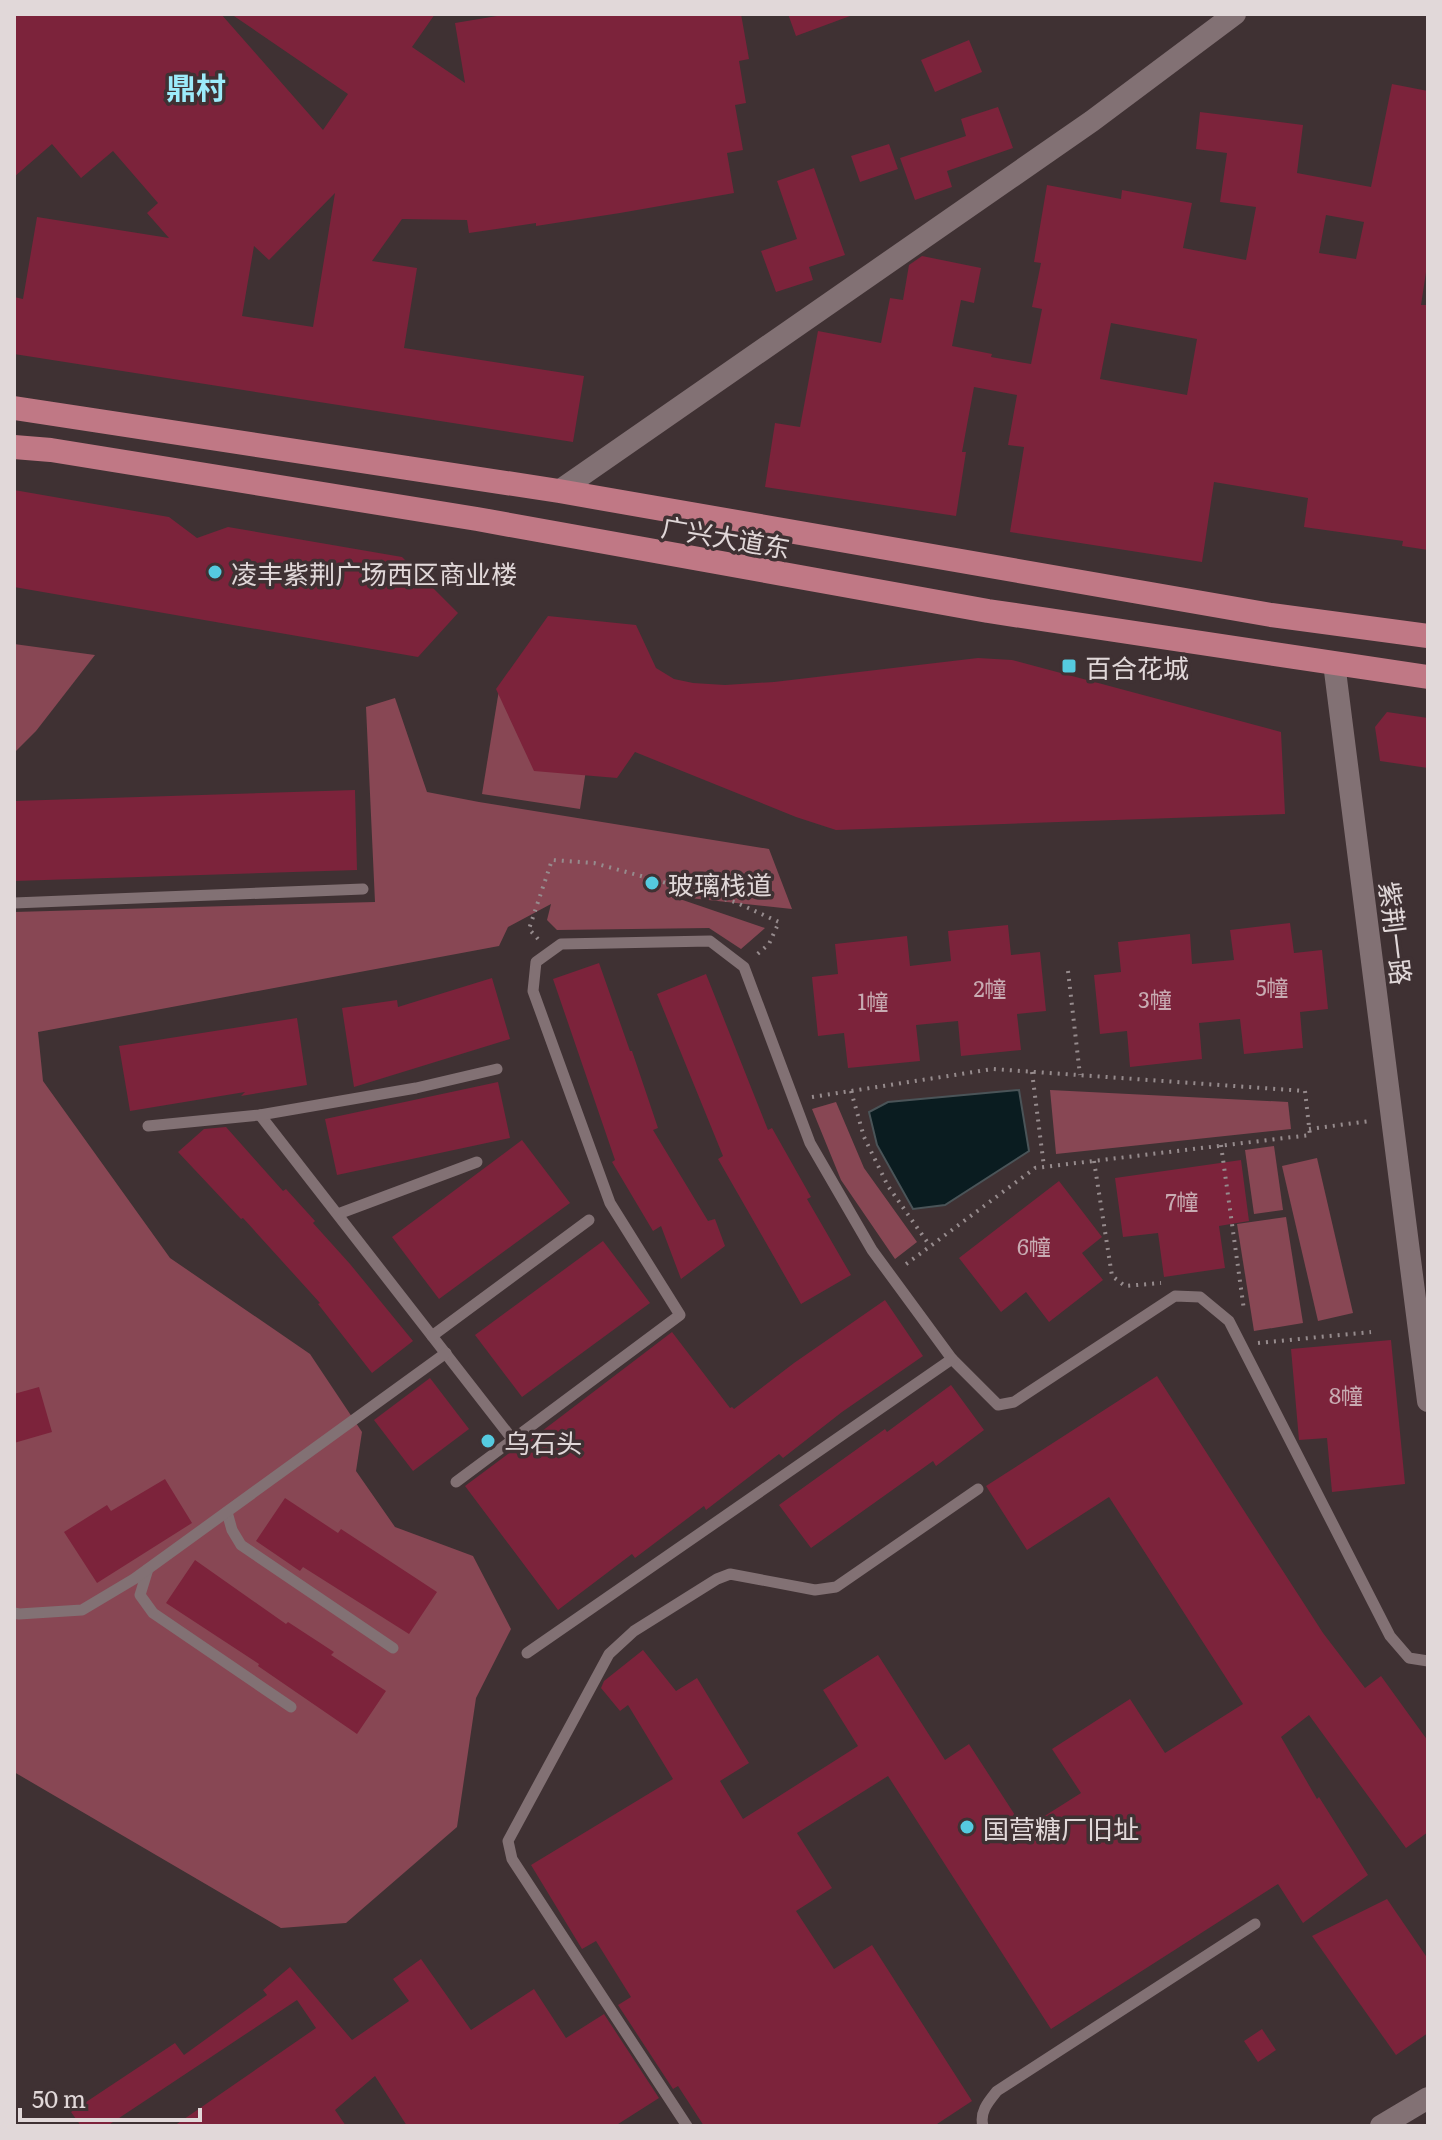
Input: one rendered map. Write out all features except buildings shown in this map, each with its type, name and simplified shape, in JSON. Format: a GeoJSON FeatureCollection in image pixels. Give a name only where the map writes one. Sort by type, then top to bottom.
{"type":"FeatureCollection","features":[{"type":"Feature","properties":{"kind":"highway","name":"广兴大道东"},"geometry":{"type":"LineString","coordinates":[[14,408],[559,491],[1271,615],[1428,636]]}},
{"type":"Feature","properties":{"kind":"highway","name":"广兴大道东"},"geometry":{"type":"LineString","coordinates":[[14,447],[51,450],[477,519],[988,611],[1428,677]]}},
{"type":"Feature","properties":{"kind":"street"},"geometry":{"type":"LineString","coordinates":[[559,491],[1092,121],[1235,14]]}},
{"type":"Feature","properties":{"kind":"street","name":"紫荆一路"},"geometry":{"type":"LineString","coordinates":[[1334,663],[1428,1401]]}},
{"type":"Feature","properties":{"kind":"street"},"geometry":{"type":"LineString","coordinates":[[1381,2126],[1428,2098]]}},
{"type":"Feature","properties":{"kind":"lane"},"geometry":{"type":"LineString","coordinates":[[14,903],[363,889]]}},
{"type":"Feature","properties":{"kind":"lane"},"geometry":{"type":"LineString","coordinates":[[456,1482],[680,1315],[610,1203],[533,991],[536,962],[561,944],[710,941],[744,967],[810,1143],[872,1250],[952,1359],[998,1405],[1014,1402],[1175,1296],[1200,1297],[1229,1321],[1390,1636],[1409,1658],[1428,1661]]}},
{"type":"Feature","properties":{"kind":"lane"},"geometry":{"type":"LineString","coordinates":[[148,1126],[260,1115],[416,1088],[497,1069]]}},
{"type":"Feature","properties":{"kind":"lane"},"geometry":{"type":"LineString","coordinates":[[260,1115],[513,1440]]}},
{"type":"Feature","properties":{"kind":"lane"},"geometry":{"type":"LineString","coordinates":[[338,1214],[477,1162]]}},
{"type":"Feature","properties":{"kind":"lane"},"geometry":{"type":"LineString","coordinates":[[432,1336],[589,1220]]}},
{"type":"Feature","properties":{"kind":"lane"},"geometry":{"type":"LineString","coordinates":[[14,1613],[82,1610],[148,1569],[446,1353]]}},
{"type":"Feature","properties":{"kind":"lane"},"geometry":{"type":"LineString","coordinates":[[527,1653],[952,1359]]}},
{"type":"Feature","properties":{"kind":"lane"},"geometry":{"type":"LineString","coordinates":[[687,2126],[512,1859],[508,1841],[609,1654],[634,1631],[730,1574],[815,1590],[836,1587],[978,1489]]}},
{"type":"Feature","properties":{"kind":"lane"},"geometry":{"type":"LineString","coordinates":[[227,1512],[232,1530],[241,1545],[393,1648]]}},
{"type":"Feature","properties":{"kind":"lane"},"geometry":{"type":"LineString","coordinates":[[148,1569],[140,1595],[153,1613],[291,1707]]}},
{"type":"Feature","properties":{"kind":"lane"},"geometry":{"type":"LineString","coordinates":[[983,2126],[981,2119],[986,2104],[997,2091],[1255,1924]]}},
{"type":"Feature","properties":{"kind":"path"},"geometry":{"type":"LineString","coordinates":[[551,952],[529,929],[552,860],[594,863],[735,902],[779,922],[769,944],[744,967]]}},
{"type":"Feature","properties":{"kind":"path"},"geometry":{"type":"LineString","coordinates":[[1068,971],[1080,1075]]}},
{"type":"Feature","properties":{"kind":"path"},"geometry":{"type":"LineString","coordinates":[[794,1100],[993,1069],[1305,1091],[1310,1135],[1035,1168],[891,1275]]}},
{"type":"Feature","properties":{"kind":"path"},"geometry":{"type":"LineString","coordinates":[[1032,1072],[1044,1167]]}},
{"type":"Feature","properties":{"kind":"path"},"geometry":{"type":"LineString","coordinates":[[851,1091],[864,1137],[888,1186],[930,1246]]}},
{"type":"Feature","properties":{"kind":"path"},"geometry":{"type":"LineString","coordinates":[[1309,1129],[1378,1120]]}},
{"type":"Feature","properties":{"kind":"path"},"geometry":{"type":"LineString","coordinates":[[1221,1145],[1245,1313]]}},
{"type":"Feature","properties":{"kind":"shaded area"},"geometry":{"type":"Polygon","coordinates":[[[14,644],[95,655],[36,731],[14,753],[14,644]]]}},
{"type":"Feature","properties":{"kind":"shaded area"},"geometry":{"type":"Polygon","coordinates":[[[499,690],[596,705],[580,809],[482,794],[499,690]]]}},
{"type":"Feature","properties":{"kind":"shaded area"},"geometry":{"type":"Polygon","coordinates":[[[395,698],[427,792],[769,849],[792,909],[671,896],[765,928],[741,949],[709,928],[557,930],[547,920],[551,904],[508,927],[499,946],[38,1032],[43,1081],[170,1258],[310,1354],[362,1432],[356,1471],[395,1527],[473,1556],[511,1629],[476,1698],[457,1827],[346,1923],[281,1928],[14,1772],[14,912],[375,902],[366,707],[395,698]]]}},
{"type":"Feature","properties":{"kind":"shaded area"},"geometry":{"type":"Polygon","coordinates":[[[1019,1090],[1029,1151],[945,1205],[913,1209],[877,1145],[869,1112],[888,1102],[1019,1090]]]}},
{"type":"Feature","properties":{"kind":"shaded area"},"geometry":{"type":"Polygon","coordinates":[[[1050,1090],[1288,1102],[1291,1129],[1056,1154],[1050,1090]]]}},
{"type":"Feature","properties":{"kind":"shaded area"},"geometry":{"type":"Polygon","coordinates":[[[836,1102],[864,1168],[917,1242],[895,1259],[841,1180],[812,1109],[836,1102]]]}},
{"type":"Feature","properties":{"kind":"shaded area"},"geometry":{"type":"Polygon","coordinates":[[[1274,1146],[1283,1210],[1254,1214],[1245,1150],[1274,1146]]]}},
{"type":"Feature","properties":{"kind":"shaded area"},"geometry":{"type":"Polygon","coordinates":[[[1317,1158],[1353,1313],[1318,1321],[1282,1166],[1317,1158]]]}},
{"type":"Feature","properties":{"kind":"shaded area"},"geometry":{"type":"Polygon","coordinates":[[[1286,1217],[1303,1323],[1254,1331],[1237,1224],[1286,1217]]]}},
{"type":"Feature","properties":{"kind":"place","name":"凌丰紫荆广场西区商业楼"},"geometry":{"type":"Point","coordinates":[215,572]}},
{"type":"Feature","properties":{"kind":"place","name":"百合花城"},"geometry":{"type":"Point","coordinates":[1069,666]}},
{"type":"Feature","properties":{"kind":"place","name":"玻璃栈道"},"geometry":{"type":"Point","coordinates":[652,883]}},
{"type":"Feature","properties":{"kind":"place","name":"乌石头"},"geometry":{"type":"Point","coordinates":[488,1441]}},
{"type":"Feature","properties":{"kind":"place","name":"国营糖厂旧址"},"geometry":{"type":"Point","coordinates":[967,1827]}},
{"type":"Feature","properties":{"kind":"district","name":"鼎村"},"geometry":{"type":"Point","coordinates":[196,86]}}]}
